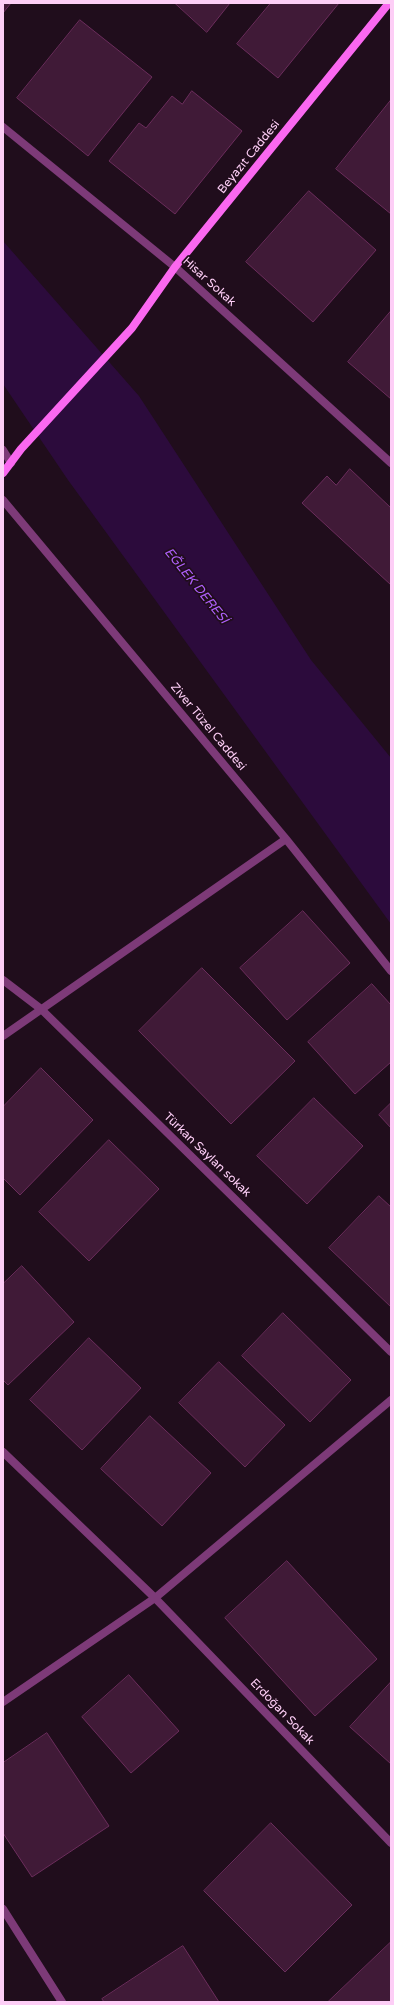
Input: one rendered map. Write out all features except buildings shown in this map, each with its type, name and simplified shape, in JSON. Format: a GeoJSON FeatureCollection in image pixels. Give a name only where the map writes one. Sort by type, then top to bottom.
{"type":"FeatureCollection","features":[{"type":"Feature","properties":{"kind":"street","name":"Beyazıt Caddesi"},"geometry":{"type":"LineString","coordinates":[[3,473],[21,449],[132,328],[175,267],[389,3]]}},
{"type":"Feature","properties":{"kind":"street","name":"Hisar Sokak"},"geometry":{"type":"LineString","coordinates":[[3,127],[175,267],[391,462]]}},
{"type":"Feature","properties":{"kind":"street"},"geometry":{"type":"LineString","coordinates":[[3,450],[11,463]]}},
{"type":"Feature","properties":{"kind":"street","name":"Ziver Tüzel Caddesi"},"geometry":{"type":"LineString","coordinates":[[3,500],[286,839],[391,971]]}},
{"type":"Feature","properties":{"kind":"street"},"geometry":{"type":"LineString","coordinates":[[3,1036],[286,839]]}},
{"type":"Feature","properties":{"kind":"street","name":"Türkan Saylan sokak"},"geometry":{"type":"LineString","coordinates":[[3,980],[41,1009],[391,1352]]}},
{"type":"Feature","properties":{"kind":"street"},"geometry":{"type":"LineString","coordinates":[[3,1702],[155,1598],[391,1400]]}},
{"type":"Feature","properties":{"kind":"street","name":"Erdoğan Sokak"},"geometry":{"type":"LineString","coordinates":[[3,1452],[155,1598],[391,1843]]}},
{"type":"Feature","properties":{"kind":"street"},"geometry":{"type":"LineString","coordinates":[[3,1909],[62,2002]]}},
{"type":"Feature","properties":{"kind":"water","name":"EĞLEK DERESİ"},"geometry":{"type":"Polygon","coordinates":[[[3,241],[139,396],[311,660],[391,758],[391,924],[68,480],[3,384],[3,241]]]}}]}
